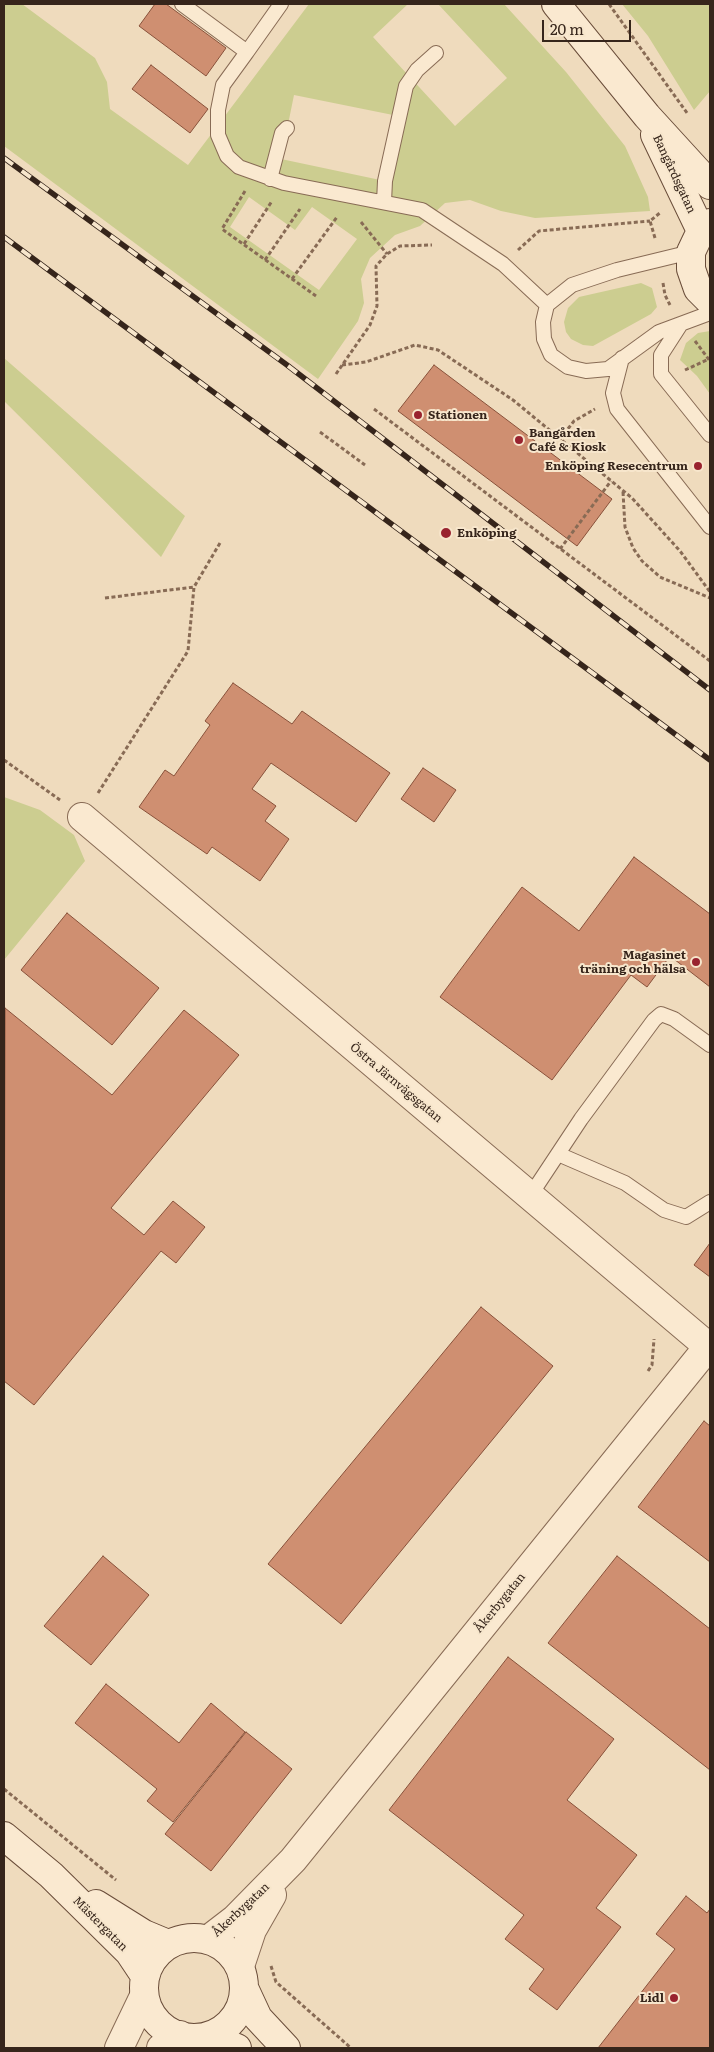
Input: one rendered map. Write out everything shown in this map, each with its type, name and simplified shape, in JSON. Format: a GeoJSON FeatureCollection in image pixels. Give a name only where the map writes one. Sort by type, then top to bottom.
{"type":"FeatureCollection","features":[{"type":"Feature","properties":{"kind":"street","name":"Bangårdsgatan"},"geometry":{"type":"LineString","coordinates":[[556,4],[647,116],[710,185]]}},
{"type":"Feature","properties":{"kind":"street","name":"Bangårdsgatan"},"geometry":{"type":"LineString","coordinates":[[647,116],[701,235]]}},
{"type":"Feature","properties":{"kind":"street"},"geometry":{"type":"LineString","coordinates":[[701,235],[691,269],[698,289],[710,301]]}},
{"type":"Feature","properties":{"kind":"street","name":"Östra Järnvägsgatan"},"geometry":{"type":"LineString","coordinates":[[82,817],[709,1348]]}},
{"type":"Feature","properties":{"kind":"street","name":"Åkerbygatan"},"geometry":{"type":"LineString","coordinates":[[209,1939],[236,1919],[293,1860],[709,1348]]}},
{"type":"Feature","properties":{"kind":"street","name":"Mästergatan"},"geometry":{"type":"LineString","coordinates":[[4,1836],[51,1876],[129,1952],[145,1986]]}},
{"type":"Feature","properties":{"kind":"street","name":"Åkerbygatan"},"geometry":{"type":"LineString","coordinates":[[242,1978],[252,1930],[293,1860]]}},
{"type":"Feature","properties":{"kind":"street","name":"Mästergatan"},"geometry":{"type":"LineString","coordinates":[[51,1876],[144,1934],[168,1944]]}},
{"type":"Feature","properties":{"kind":"street"},"geometry":{"type":"LineString","coordinates":[[119,2048],[145,1986],[154,1956],[168,1944],[192,1937],[209,1939],[225,1947],[242,1978],[258,2018],[286,2048]]}},
{"type":"Feature","properties":{"kind":"street"},"geometry":{"type":"LineString","coordinates":[[145,1986],[150,2013],[156,2021],[170,2032],[171,2042],[209,2036],[232,2022],[239,2011],[242,1978]]}},
{"type":"Feature","properties":{"kind":"street"},"geometry":{"type":"LineString","coordinates":[[209,2036],[237,2048]]}},
{"type":"Feature","properties":{"kind":"lane"},"geometry":{"type":"LineString","coordinates":[[182,4],[247,52]]}},
{"type":"Feature","properties":{"kind":"lane"},"geometry":{"type":"LineString","coordinates":[[281,4],[223,84],[218,110],[218,135],[227,156],[239,167],[255,175],[422,210],[503,264],[547,305]]}},
{"type":"Feature","properties":{"kind":"lane"},"geometry":{"type":"LineString","coordinates":[[384,202],[385,181],[406,86],[417,70],[436,53]]}},
{"type":"Feature","properties":{"kind":"lane"},"geometry":{"type":"LineString","coordinates":[[277,181],[282,133],[287,128]]}},
{"type":"Feature","properties":{"kind":"lane"},"geometry":{"type":"LineString","coordinates":[[701,235],[617,270],[572,285],[547,305],[543,322],[544,339],[551,355],[568,367],[586,371],[608,369],[659,332],[710,313]]}},
{"type":"Feature","properties":{"kind":"lane"},"geometry":{"type":"LineString","coordinates":[[681,324],[661,355],[661,374],[710,436]]}},
{"type":"Feature","properties":{"kind":"lane"},"geometry":{"type":"LineString","coordinates":[[622,358],[613,393],[617,409],[710,527]]}},
{"type":"Feature","properties":{"kind":"lane"},"geometry":{"type":"LineString","coordinates":[[530,1196],[654,1020],[661,1014],[674,1019],[710,1045]]}},
{"type":"Feature","properties":{"kind":"lane"},"geometry":{"type":"LineString","coordinates":[[558,1154],[625,1183],[664,1210],[686,1216],[710,1202]]}},
{"type":"Feature","properties":{"kind":"path"},"geometry":{"type":"LineString","coordinates":[[609,4],[689,116]]}},
{"type":"Feature","properties":{"kind":"path"},"geometry":{"type":"LineString","coordinates":[[255,175],[222,229],[316,296]]}},
{"type":"Feature","properties":{"kind":"path"},"geometry":{"type":"LineString","coordinates":[[244,244],[277,181]]}},
{"type":"Feature","properties":{"kind":"path"},"geometry":{"type":"LineString","coordinates":[[265,260],[314,188]]}},
{"type":"Feature","properties":{"kind":"path"},"geometry":{"type":"LineString","coordinates":[[292,279],[352,196]]}},
{"type":"Feature","properties":{"kind":"path"},"geometry":{"type":"LineString","coordinates":[[503,264],[539,231],[650,221]]}},
{"type":"Feature","properties":{"kind":"path"},"geometry":{"type":"LineString","coordinates":[[373,237],[387,254]]}},
{"type":"Feature","properties":{"kind":"path"},"geometry":{"type":"LineString","coordinates":[[336,374],[370,325],[377,306],[376,266],[387,254],[400,246],[427,244],[435,246]]}},
{"type":"Feature","properties":{"kind":"path"},"geometry":{"type":"LineString","coordinates":[[342,365],[366,362],[415,345],[438,350],[513,400],[624,491],[680,551],[710,592]]}},
{"type":"Feature","properties":{"kind":"path"},"geometry":{"type":"LineString","coordinates":[[374,409],[710,661]]}},
{"type":"Feature","properties":{"kind":"path"},"geometry":{"type":"LineString","coordinates":[[320,432],[365,465]]}},
{"type":"Feature","properties":{"kind":"path"},"geometry":{"type":"LineString","coordinates":[[560,549],[611,481]]}},
{"type":"Feature","properties":{"kind":"path"},"geometry":{"type":"LineString","coordinates":[[624,491],[625,526],[633,548],[642,562],[660,577],[710,598]]}},
{"type":"Feature","properties":{"kind":"path"},"geometry":{"type":"LineString","coordinates":[[4,760],[82,817],[188,651],[194,587],[220,543]]}},
{"type":"Feature","properties":{"kind":"path"},"geometry":{"type":"LineString","coordinates":[[105,598],[194,587]]}},
{"type":"Feature","properties":{"kind":"path"},"geometry":{"type":"LineString","coordinates":[[643,1378],[652,1365],[655,1350],[653,1333]]}},
{"type":"Feature","properties":{"kind":"path"},"geometry":{"type":"LineString","coordinates":[[4,1789],[122,1885]]}},
{"type":"Feature","properties":{"kind":"path"},"geometry":{"type":"LineString","coordinates":[[252,1930],[262,1936],[270,1951],[271,1967],[276,1982],[351,2048]]}},
{"type":"Feature","properties":{"kind":"green space"},"geometry":{"type":"Polygon","coordinates":[[[4,4],[22,4],[95,58],[107,82],[110,109],[188,165],[309,4],[408,4],[373,37],[455,126],[507,78],[438,4],[504,4],[566,72],[625,146],[648,197],[650,211],[535,218],[501,211],[470,200],[445,203],[420,226],[395,235],[370,258],[361,279],[364,303],[358,321],[318,379],[4,146],[4,4]],[[294,95],[281,159],[385,181],[398,116],[294,95]],[[249,197],[230,227],[319,290],[357,239],[312,207],[295,230],[249,197]]]}},
{"type":"Feature","properties":{"kind":"green space"},"geometry":{"type":"Polygon","coordinates":[[[622,4],[710,4],[710,91],[694,110],[648,36],[622,4]]]}},
{"type":"Feature","properties":{"kind":"green space"},"geometry":{"type":"Polygon","coordinates":[[[641,283],[652,288],[657,307],[651,314],[593,346],[583,345],[571,339],[566,332],[564,322],[568,308],[579,297],[641,283]]]}},
{"type":"Feature","properties":{"kind":"green space"},"geometry":{"type":"Polygon","coordinates":[[[710,331],[710,394],[697,376],[680,360],[686,343],[698,333],[710,331]]]}},
{"type":"Feature","properties":{"kind":"green space"},"geometry":{"type":"Polygon","coordinates":[[[4,358],[185,516],[161,557],[4,401],[4,358]]]}},
{"type":"Feature","properties":{"kind":"green space"},"geometry":{"type":"Polygon","coordinates":[[[4,797],[40,810],[74,835],[85,861],[4,960],[4,797]]]}},
{"type":"Feature","properties":{"kind":"building"},"geometry":{"type":"Polygon","coordinates":[[[155,4],[166,4],[226,48],[206,76],[139,26],[155,4]]]}},
{"type":"Feature","properties":{"kind":"building"},"geometry":{"type":"Polygon","coordinates":[[[151,65],[208,109],[190,133],[132,89],[151,65]]]}},
{"type":"Feature","properties":{"kind":"building"},"geometry":{"type":"Polygon","coordinates":[[[434,365],[612,499],[577,546],[398,411],[434,365]]]}},
{"type":"Feature","properties":{"kind":"building"},"geometry":{"type":"Polygon","coordinates":[[[233,683],[292,724],[302,711],[390,773],[356,822],[271,763],[252,789],[276,806],[265,821],[289,839],[260,881],[212,847],[207,854],[139,807],[165,770],[174,776],[210,725],[205,721],[233,683]]]}},
{"type":"Feature","properties":{"kind":"building"},"geometry":{"type":"Polygon","coordinates":[[[423,768],[456,790],[434,822],[401,799],[423,768]]]}},
{"type":"Feature","properties":{"kind":"building"},"geometry":{"type":"Polygon","coordinates":[[[634,857],[710,914],[710,987],[670,956],[647,987],[631,975],[552,1080],[440,997],[522,887],[579,931],[634,857]]]}},
{"type":"Feature","properties":{"kind":"building"},"geometry":{"type":"Polygon","coordinates":[[[67,913],[159,988],[112,1045],[21,970],[67,913]]]}},
{"type":"Feature","properties":{"kind":"building"},"geometry":{"type":"Polygon","coordinates":[[[5,1008],[112,1095],[184,1010],[239,1055],[111,1208],[144,1235],[173,1201],[205,1227],[176,1263],[161,1251],[34,1405],[4,1381],[5,1008]]]}},
{"type":"Feature","properties":{"kind":"building"},"geometry":{"type":"Polygon","coordinates":[[[710,1243],[710,1277],[694,1265],[710,1243]]]}},
{"type":"Feature","properties":{"kind":"building"},"geometry":{"type":"Polygon","coordinates":[[[481,1307],[553,1366],[341,1624],[268,1564],[481,1307]]]}},
{"type":"Feature","properties":{"kind":"building"},"geometry":{"type":"Polygon","coordinates":[[[704,1421],[710,1426],[710,1562],[638,1507],[704,1421]]]}},
{"type":"Feature","properties":{"kind":"building"},"geometry":{"type":"Polygon","coordinates":[[[103,1556],[149,1595],[91,1665],[44,1626],[103,1556]]]}},
{"type":"Feature","properties":{"kind":"building"},"geometry":{"type":"Polygon","coordinates":[[[617,1556],[710,1629],[710,1770],[548,1643],[617,1556]]]}},
{"type":"Feature","properties":{"kind":"building"},"geometry":{"type":"Polygon","coordinates":[[[508,1657],[614,1739],[567,1800],[637,1855],[596,1908],[621,1927],[557,2010],[529,1989],[544,1969],[505,1939],[524,1915],[389,1810],[508,1657]]]}},
{"type":"Feature","properties":{"kind":"building"},"geometry":{"type":"Polygon","coordinates":[[[106,1684],[179,1743],[211,1703],[245,1732],[173,1822],[147,1801],[157,1789],[75,1723],[106,1684]]]}},
{"type":"Feature","properties":{"kind":"building"},"geometry":{"type":"Polygon","coordinates":[[[246,1732],[292,1769],[211,1871],[165,1834],[246,1732]]]}},
{"type":"Feature","properties":{"kind":"building","name":"Lidl"},"geometry":{"type":"Polygon","coordinates":[[[686,1896],[707,1913],[710,1909],[710,2048],[598,2048],[675,1949],[656,1934],[686,1896]]]}},
{"type":"Feature","properties":{"kind":"railway"},"geometry":{"type":"LineString","coordinates":[[4,158],[287,365],[710,690]]}},
{"type":"Feature","properties":{"kind":"railway"},"geometry":{"type":"LineString","coordinates":[[4,237],[710,760]]}},
{"type":"Feature","properties":{"kind":"place","name":"Stationen"},"geometry":{"type":"Point","coordinates":[418,415]}},
{"type":"Feature","properties":{"kind":"place","name":"Bangården Café & Kiosk"},"geometry":{"type":"Point","coordinates":[519,440]}},
{"type":"Feature","properties":{"kind":"place","name":"Enköping Resecentrum"},"geometry":{"type":"Point","coordinates":[698,466]}},
{"type":"Feature","properties":{"kind":"place","name":"Enköping"},"geometry":{"type":"Point","coordinates":[446,533]}},
{"type":"Feature","properties":{"kind":"place","name":"Magasinet träning och hälsa"},"geometry":{"type":"Point","coordinates":[696,962]}},
{"type":"Feature","properties":{"kind":"place","name":"Lidl"},"geometry":{"type":"Point","coordinates":[674,1998]}}]}
